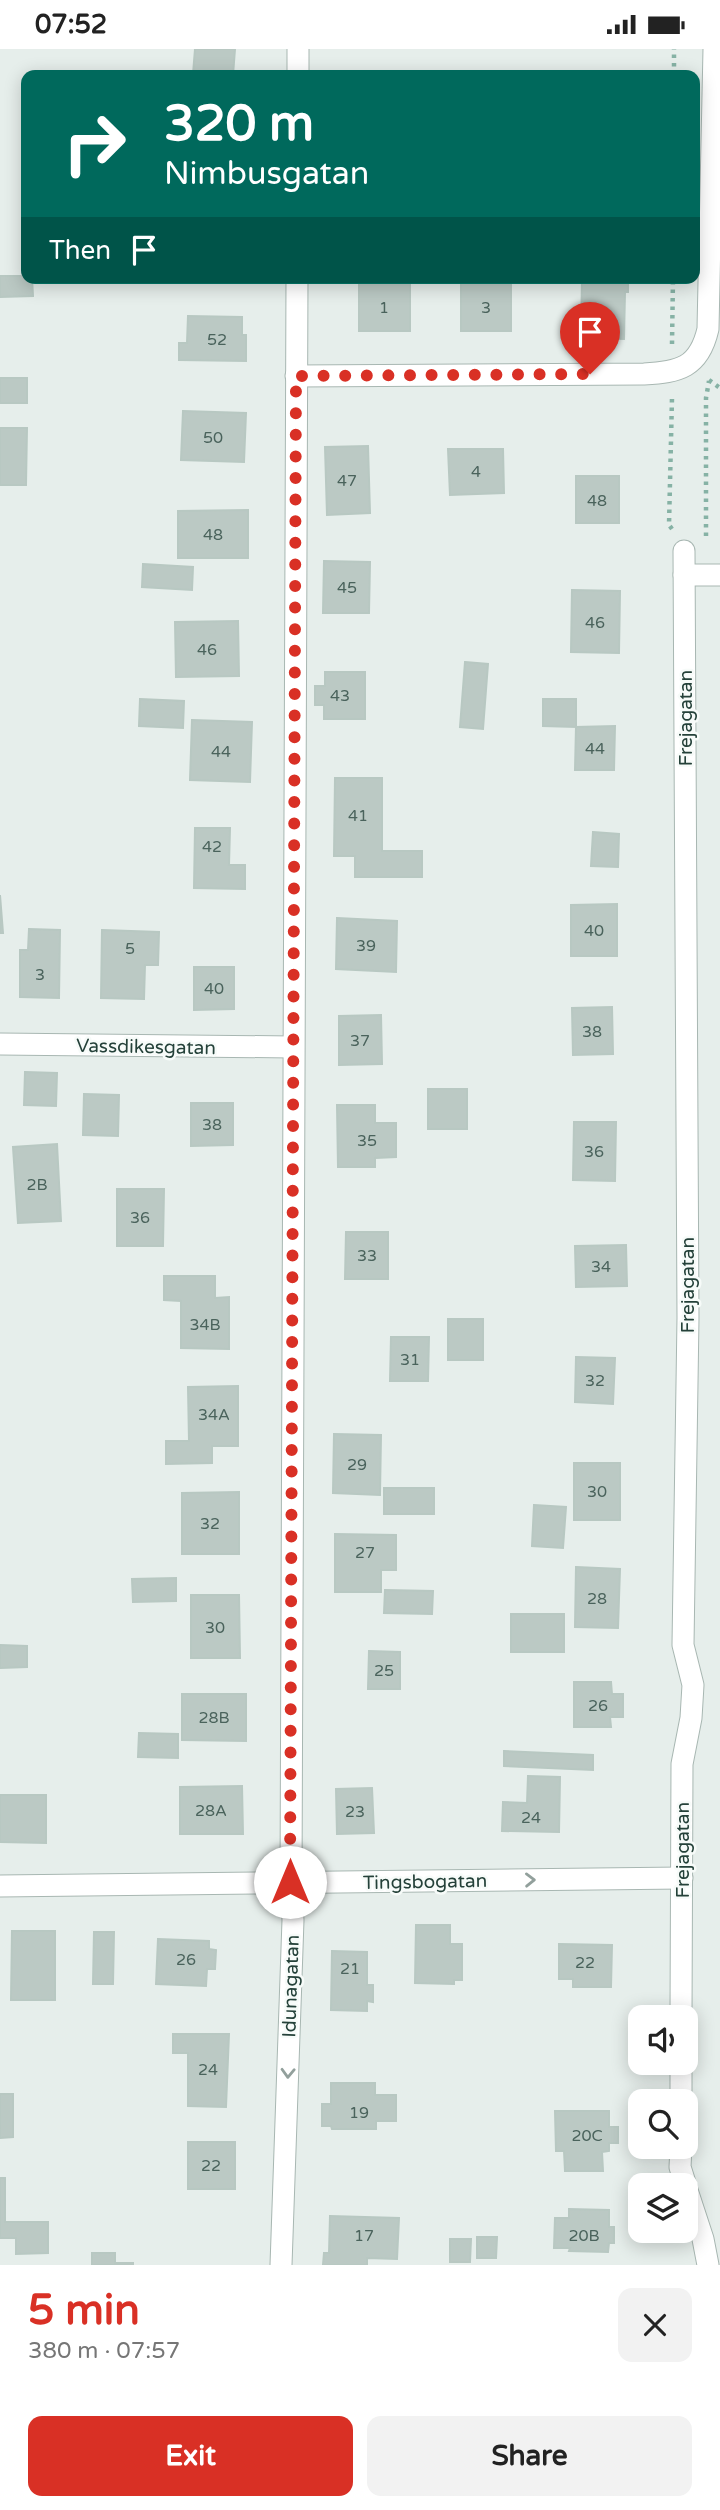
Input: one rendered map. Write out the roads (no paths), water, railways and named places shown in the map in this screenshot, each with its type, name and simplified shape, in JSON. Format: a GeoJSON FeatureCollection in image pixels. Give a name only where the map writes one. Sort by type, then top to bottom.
{"type":"FeatureCollection","features":[{"type":"Feature","properties":{"kind":"street"},"geometry":{"type":"LineString","coordinates":[[298,49],[298,70]]}},
{"type":"Feature","properties":{"kind":"street"},"geometry":{"type":"LineString","coordinates":[[296,376],[682,367],[705,344],[708,329],[714,49]]}},
{"type":"Feature","properties":{"kind":"street","name":"Idunagatan"},"geometry":{"type":"LineString","coordinates":[[281,2265],[293,1920],[290,1882],[292,1047],[297,284]]}},
{"type":"Feature","properties":{"kind":"street","name":"Frejagatan"},"geometry":{"type":"LineString","coordinates":[[681,2005],[682,1764],[691,1718],[693,1685],[683,1645],[688,1318],[684,551]]}},
{"type":"Feature","properties":{"kind":"street"},"geometry":{"type":"LineString","coordinates":[[684,575],[720,575]]}},
{"type":"Feature","properties":{"kind":"street","name":"Vassdikesgatan"},"geometry":{"type":"LineString","coordinates":[[0,1044],[292,1047]]}},
{"type":"Feature","properties":{"kind":"street","name":"Tingsbogatan"},"geometry":{"type":"LineString","coordinates":[[0,1886],[682,1878]]}},
{"type":"Feature","properties":{"kind":"street"},"geometry":{"type":"LineString","coordinates":[[698,2224],[708,2265]]}}]}
